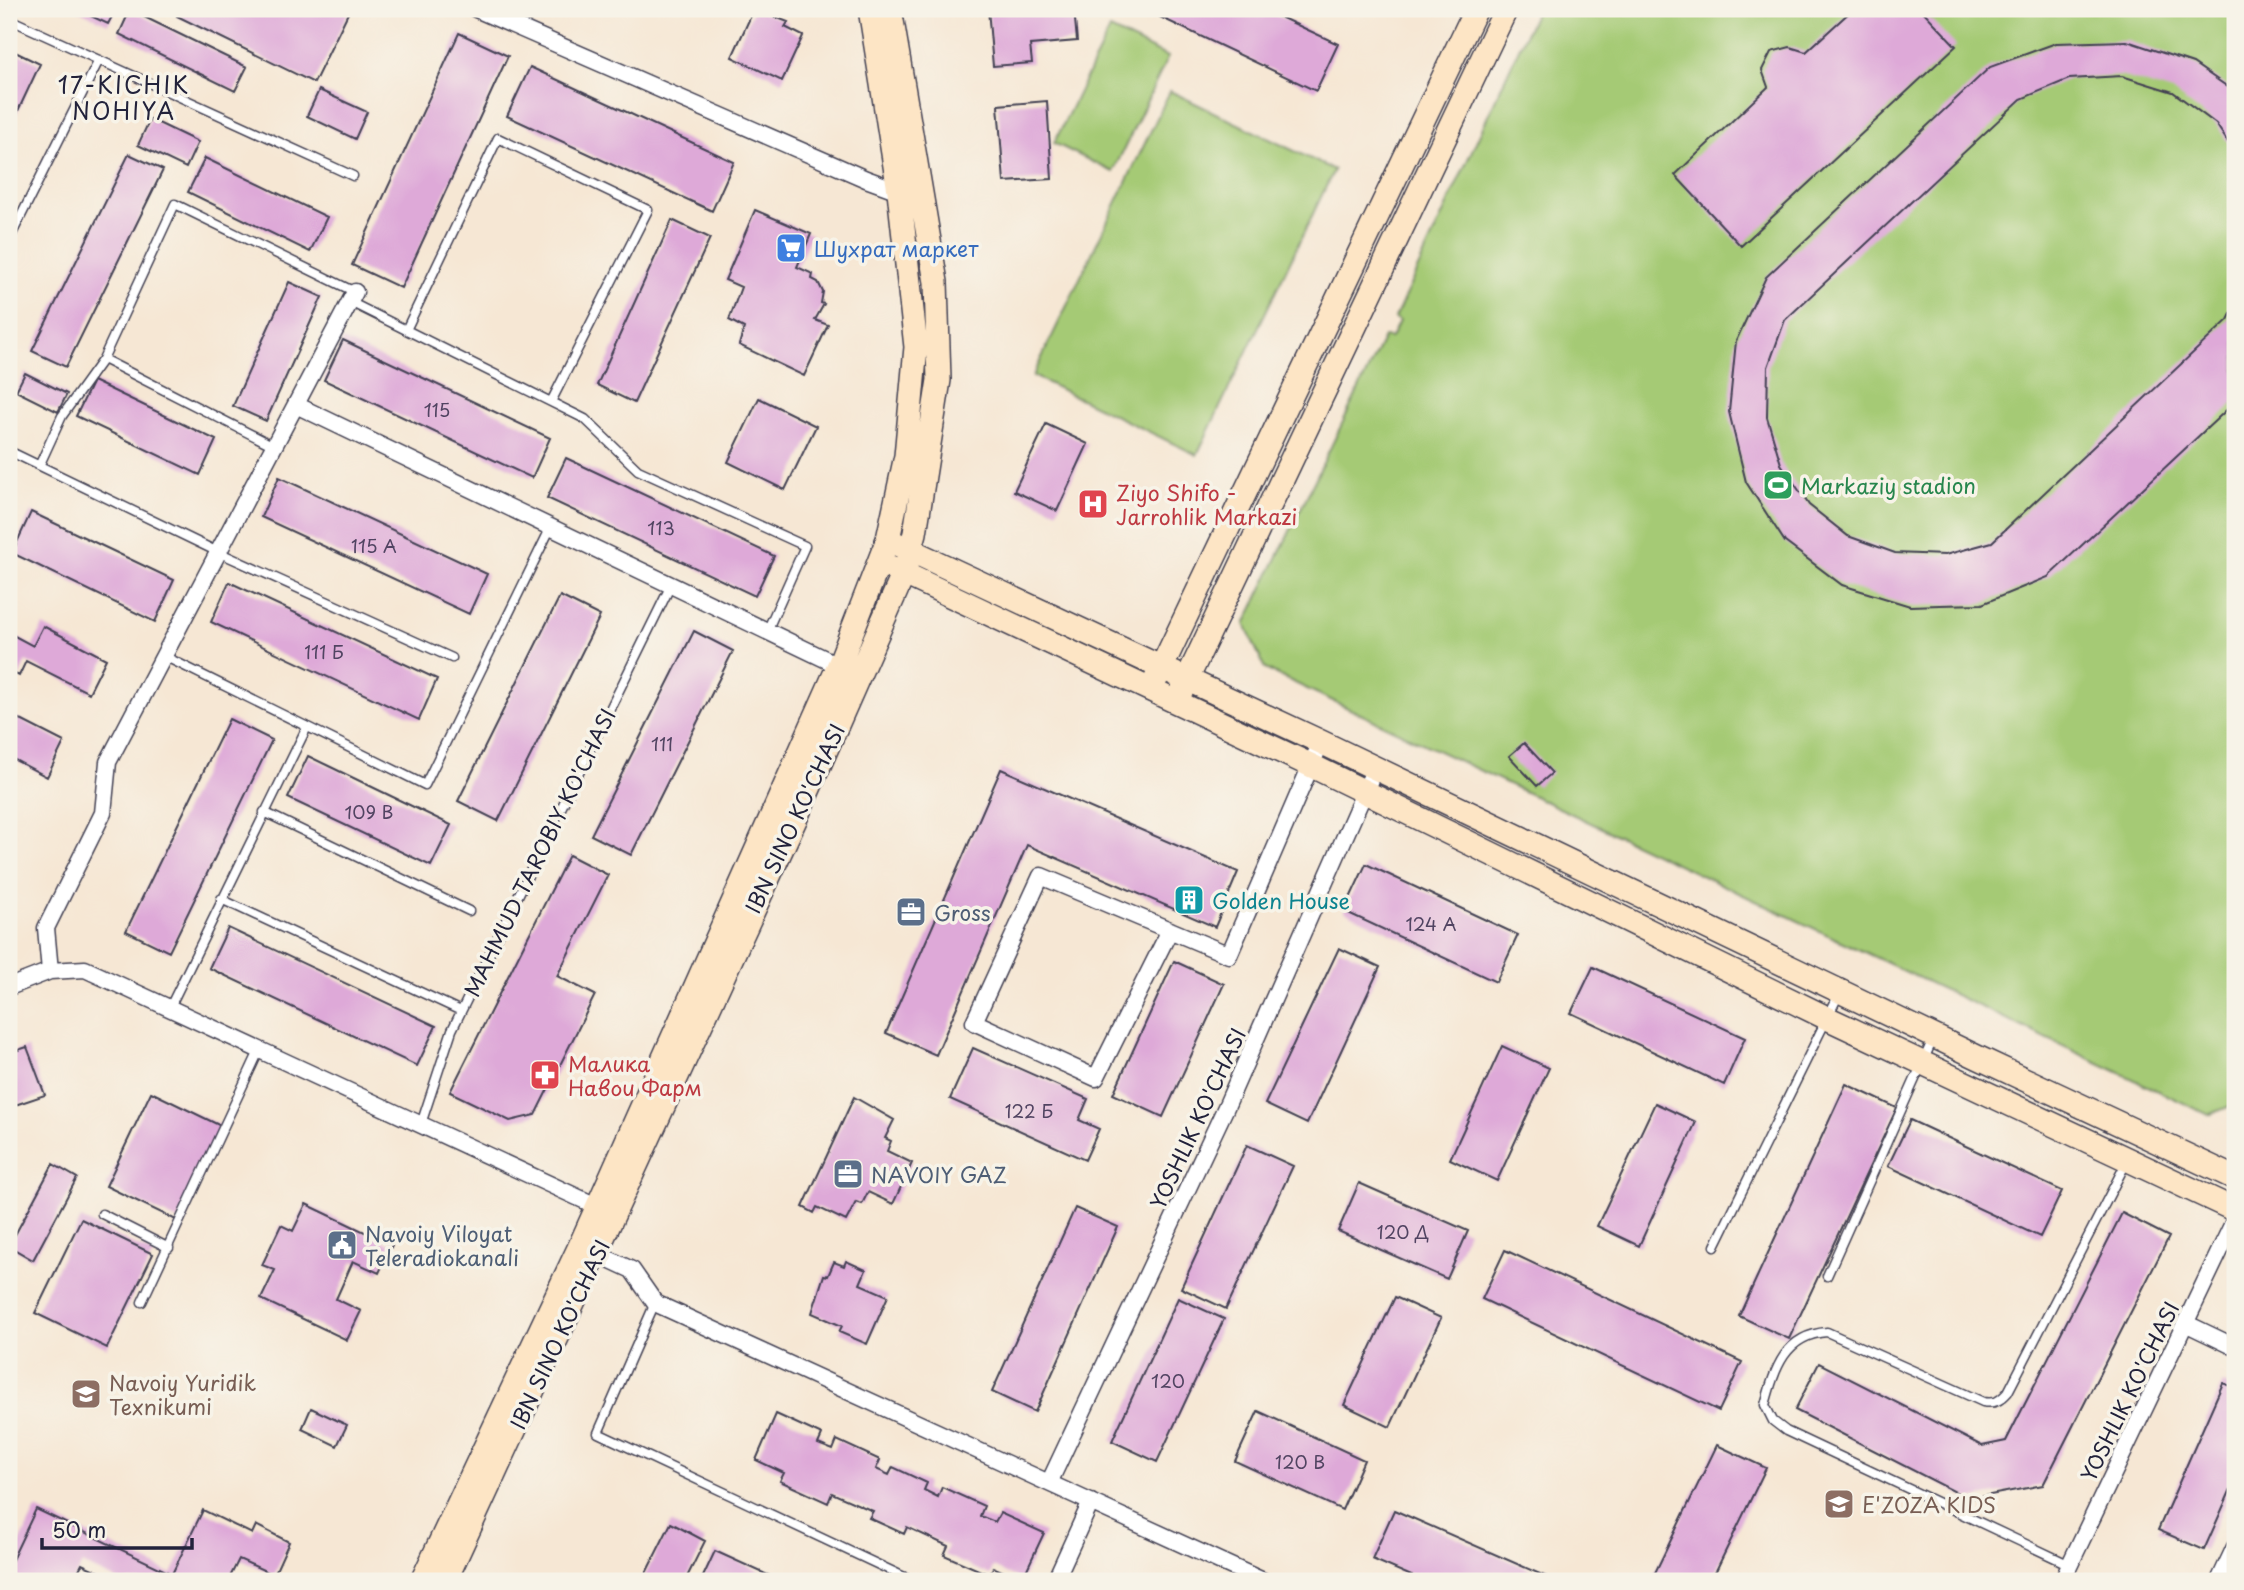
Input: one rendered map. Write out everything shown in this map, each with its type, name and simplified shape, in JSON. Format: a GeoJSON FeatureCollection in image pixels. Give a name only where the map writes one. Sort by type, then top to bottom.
{"type":"FeatureCollection","features":[{"type":"Feature","properties":{"kind":"street"},"geometry":{"type":"LineString","coordinates":[[475,9],[910,190]]}},
{"type":"Feature","properties":{"kind":"street"},"geometry":{"type":"LineString","coordinates":[[422,1581],[588,1250],[849,670],[904,573],[911,551],[939,380],[936,282],[910,190],[870,9]]}},
{"type":"Feature","properties":{"kind":"street"},"geometry":{"type":"LineString","coordinates":[[849,670],[888,539],[906,457],[916,347],[910,190],[890,9]]}},
{"type":"Feature","properties":{"kind":"street"},"geometry":{"type":"LineString","coordinates":[[1151,689],[1476,9]]}},
{"type":"Feature","properties":{"kind":"street"},"geometry":{"type":"LineString","coordinates":[[1177,701],[1506,9]]}},
{"type":"Feature","properties":{"kind":"street"},"geometry":{"type":"LineString","coordinates":[[50,971],[46,928],[103,813],[107,762],[353,297]]}},
{"type":"Feature","properties":{"kind":"street"},"geometry":{"type":"LineString","coordinates":[[1335,304],[1359,316]]}},
{"type":"Feature","properties":{"kind":"street"},"geometry":{"type":"LineString","coordinates":[[296,405],[849,670]]}},
{"type":"Feature","properties":{"kind":"street"},"geometry":{"type":"LineString","coordinates":[[888,539],[1321,741],[1934,1037],[2235,1178]]}},
{"type":"Feature","properties":{"kind":"street"},"geometry":{"type":"LineString","coordinates":[[881,563],[1311,765],[1827,1018],[2235,1210]]}},
{"type":"Feature","properties":{"kind":"street"},"geometry":{"type":"LineString","coordinates":[[1170,930],[1096,1078],[974,1022],[1041,876],[1170,930],[1229,955],[1321,741]]}},
{"type":"Feature","properties":{"kind":"street","name":"YOSHLIK KO'CHASI"},"geometry":{"type":"LineString","coordinates":[[1049,1483],[1227,1107],[1375,768]]}},
{"type":"Feature","properties":{"kind":"street"},"geometry":{"type":"LineString","coordinates":[[9,987],[50,971],[85,969],[605,1210]]}},
{"type":"Feature","properties":{"kind":"street","name":"YOSHLIK KO'CHASI"},"geometry":{"type":"LineString","coordinates":[[2062,1581],[2235,1219]]}},
{"type":"Feature","properties":{"kind":"street"},"geometry":{"type":"LineString","coordinates":[[588,1250],[632,1270],[655,1303],[1264,1581]]}},
{"type":"Feature","properties":{"kind":"street","name":"IBN SINO KO'CHASI"},"geometry":{"type":"LineString","coordinates":[[444,1581],[588,1250]]}},
{"type":"Feature","properties":{"kind":"street"},"geometry":{"type":"LineString","coordinates":[[2185,1323],[2235,1347]]}},
{"type":"Feature","properties":{"kind":"street"},"geometry":{"type":"LineString","coordinates":[[1055,1581],[1091,1502]]}},
{"type":"Feature","properties":{"kind":"street"},"geometry":{"type":"LineString","coordinates":[[2219,1581],[2235,1547]]}},
{"type":"Feature","properties":{"kind":"lane"},"geometry":{"type":"LineString","coordinates":[[9,19],[353,176]]}},
{"type":"Feature","properties":{"kind":"lane"},"geometry":{"type":"LineString","coordinates":[[9,240],[99,60]]}},
{"type":"Feature","properties":{"kind":"lane"},"geometry":{"type":"LineString","coordinates":[[406,330],[498,138],[648,210],[551,402]]}},
{"type":"Feature","properties":{"kind":"lane"},"geometry":{"type":"LineString","coordinates":[[40,464],[62,416],[103,359],[175,204],[353,297],[406,330],[585,419],[638,470],[805,546],[767,631]]}},
{"type":"Feature","properties":{"kind":"lane"},"geometry":{"type":"LineString","coordinates":[[103,359],[275,446]]}},
{"type":"Feature","properties":{"kind":"lane"},"geometry":{"type":"LineString","coordinates":[[9,451],[218,552],[452,658]]}},
{"type":"Feature","properties":{"kind":"lane"},"geometry":{"type":"LineString","coordinates":[[164,656],[425,785],[551,527]]}},
{"type":"Feature","properties":{"kind":"lane","name":"MAHMUD TAROBIY KO'CHASI"},"geometry":{"type":"LineString","coordinates":[[420,1125],[461,1012],[671,584]]}},
{"type":"Feature","properties":{"kind":"lane"},"geometry":{"type":"LineString","coordinates":[[169,1009],[307,727]]}},
{"type":"Feature","properties":{"kind":"lane"},"geometry":{"type":"LineString","coordinates":[[264,812],[469,911]]}},
{"type":"Feature","properties":{"kind":"lane"},"geometry":{"type":"LineString","coordinates":[[221,899],[461,1012]]}},
{"type":"Feature","properties":{"kind":"lane"},"geometry":{"type":"LineString","coordinates":[[1715,1246],[1840,992]]}},
{"type":"Feature","properties":{"kind":"lane"},"geometry":{"type":"LineString","coordinates":[[1827,1276],[1934,1037]]}},
{"type":"Feature","properties":{"kind":"lane"},"geometry":{"type":"LineString","coordinates":[[142,1302],[259,1051]]}},
{"type":"Feature","properties":{"kind":"lane"},"geometry":{"type":"LineString","coordinates":[[2070,1564],[1786,1431],[1773,1421],[1765,1405],[1773,1375],[1787,1350],[1807,1334],[1827,1332],[1983,1402],[1993,1404],[2000,1401],[2008,1392],[2128,1160]]}},
{"type":"Feature","properties":{"kind":"lane"},"geometry":{"type":"LineString","coordinates":[[102,1214],[169,1248]]}},
{"type":"Feature","properties":{"kind":"lane"},"geometry":{"type":"LineString","coordinates":[[655,1303],[597,1433],[913,1581]]}},
{"type":"Feature","properties":{"kind":"green space","name":"Markaziy stadion"},"geometry":{"type":"Polygon","coordinates":[[[1537,9],[2235,9],[2235,1104],[2209,1115],[1265,669],[1245,624],[1384,337],[1391,338],[1399,321],[1395,318],[1537,9]]]}},
{"type":"Feature","properties":{"kind":"green space"},"geometry":{"type":"Polygon","coordinates":[[[1110,29],[1168,57],[1113,172],[1054,143],[1110,29]]]}},
{"type":"Feature","properties":{"kind":"green space"},"geometry":{"type":"Polygon","coordinates":[[[1170,91],[1334,170],[1197,455],[1033,376],[1170,91]]]}},
{"type":"Feature","properties":{"kind":"building"},"geometry":{"type":"Polygon","coordinates":[[[76,9],[116,9],[108,24],[76,9]]]}},
{"type":"Feature","properties":{"kind":"building"},"geometry":{"type":"Polygon","coordinates":[[[180,9],[350,9],[314,83],[177,16],[180,9]]]}},
{"type":"Feature","properties":{"kind":"building"},"geometry":{"type":"Polygon","coordinates":[[[754,9],[788,22],[785,27],[803,36],[782,81],[732,57],[754,9]]]}},
{"type":"Feature","properties":{"kind":"building"},"geometry":{"type":"Polygon","coordinates":[[[988,9],[1074,9],[1077,41],[1030,45],[1032,63],[993,66],[988,9]]]}},
{"type":"Feature","properties":{"kind":"building"},"geometry":{"type":"Polygon","coordinates":[[[1164,9],[1263,9],[1338,44],[1316,91],[1160,17],[1164,9]]]}},
{"type":"Feature","properties":{"kind":"building"},"geometry":{"type":"Polygon","coordinates":[[[1853,9],[1921,9],[1956,46],[1741,246],[1675,175],[1768,87],[1762,70],[1771,52],[1790,47],[1806,52],[1853,9]]]}},
{"type":"Feature","properties":{"kind":"building"},"geometry":{"type":"Polygon","coordinates":[[[130,10],[247,67],[235,91],[119,34],[130,10]]]}},
{"type":"Feature","properties":{"kind":"building"},"geometry":{"type":"Polygon","coordinates":[[[459,33],[508,56],[401,288],[352,265],[459,33]]]}},
{"type":"Feature","properties":{"kind":"building"},"geometry":{"type":"Polygon","coordinates":[[[2127,41],[2193,63],[2235,92],[2235,153],[2216,124],[2173,92],[2122,76],[2069,79],[2021,99],[1785,320],[1768,367],[1767,417],[1781,464],[1809,505],[1848,536],[1895,553],[1945,555],[1992,542],[2228,320],[2235,306],[2235,402],[2048,577],[1982,604],[1910,606],[1842,585],[1785,542],[1746,482],[1729,412],[1736,341],[1766,277],[1990,67],[2056,43],[2127,41]]]}},
{"type":"Feature","properties":{"kind":"building"},"geometry":{"type":"Polygon","coordinates":[[[9,49],[40,64],[9,130],[9,49]]]}},
{"type":"Feature","properties":{"kind":"building"},"geometry":{"type":"Polygon","coordinates":[[[530,67],[734,162],[712,211],[507,116],[530,67]]]}},
{"type":"Feature","properties":{"kind":"building"},"geometry":{"type":"Polygon","coordinates":[[[319,90],[367,112],[355,139],[307,116],[319,90]]]}},
{"type":"Feature","properties":{"kind":"building"},"geometry":{"type":"Polygon","coordinates":[[[1047,101],[1052,179],[1004,182],[998,105],[1047,101]]]}},
{"type":"Feature","properties":{"kind":"building"},"geometry":{"type":"Polygon","coordinates":[[[150,119],[198,142],[186,168],[138,145],[150,119]]]}},
{"type":"Feature","properties":{"kind":"building"},"geometry":{"type":"Polygon","coordinates":[[[129,154],[163,170],[66,367],[32,351],[129,154]]]}},
{"type":"Feature","properties":{"kind":"building"},"geometry":{"type":"Polygon","coordinates":[[[205,158],[327,217],[310,252],[188,192],[205,158]]]}},
{"type":"Feature","properties":{"kind":"building"},"geometry":{"type":"Polygon","coordinates":[[[755,210],[811,234],[797,267],[813,274],[812,279],[818,282],[823,292],[821,303],[824,304],[815,320],[828,325],[804,376],[739,345],[744,328],[729,320],[741,287],[725,280],[755,210]]]}},
{"type":"Feature","properties":{"kind":"building"},"geometry":{"type":"Polygon","coordinates":[[[672,220],[710,238],[634,403],[597,385],[672,220]]]}},
{"type":"Feature","properties":{"kind":"building"},"geometry":{"type":"Polygon","coordinates":[[[289,282],[322,297],[266,421],[233,406],[289,282]]]}},
{"type":"Feature","properties":{"kind":"building"},"geometry":{"type":"Polygon","coordinates":[[[343,340],[550,438],[532,478],[324,380],[343,340]]]}},
{"type":"Feature","properties":{"kind":"building"},"geometry":{"type":"Polygon","coordinates":[[[25,373],[67,394],[58,412],[16,391],[25,373]]]}},
{"type":"Feature","properties":{"kind":"building"},"geometry":{"type":"Polygon","coordinates":[[[93,381],[216,440],[200,475],[76,416],[93,381]]]}},
{"type":"Feature","properties":{"kind":"building"},"geometry":{"type":"Polygon","coordinates":[[[759,398],[816,426],[785,490],[728,462],[759,398]]]}},
{"type":"Feature","properties":{"kind":"building"},"geometry":{"type":"Polygon","coordinates":[[[1046,424],[1088,444],[1057,511],[1014,491],[1046,424]]]}},
{"type":"Feature","properties":{"kind":"building"},"geometry":{"type":"Polygon","coordinates":[[[566,458],[774,556],[755,596],[547,498],[566,458]]]}},
{"type":"Feature","properties":{"kind":"building"},"geometry":{"type":"Polygon","coordinates":[[[279,477],[487,574],[469,614],[261,517],[279,477]]]}},
{"type":"Feature","properties":{"kind":"building"},"geometry":{"type":"Polygon","coordinates":[[[31,512],[174,580],[155,622],[12,553],[31,512]]]}},
{"type":"Feature","properties":{"kind":"building"},"geometry":{"type":"Polygon","coordinates":[[[229,582],[437,679],[419,720],[211,622],[229,582]]]}},
{"type":"Feature","properties":{"kind":"building"},"geometry":{"type":"Polygon","coordinates":[[[560,596],[600,616],[498,821],[458,801],[560,596]]]}},
{"type":"Feature","properties":{"kind":"building"},"geometry":{"type":"Polygon","coordinates":[[[43,626],[106,659],[89,693],[26,661],[19,676],[9,671],[9,633],[33,646],[43,626]]]}},
{"type":"Feature","properties":{"kind":"building"},"geometry":{"type":"Polygon","coordinates":[[[694,631],[733,651],[631,855],[591,835],[694,631]]]}},
{"type":"Feature","properties":{"kind":"building"},"geometry":{"type":"Polygon","coordinates":[[[9,714],[64,742],[47,777],[9,757],[9,714]]]}},
{"type":"Feature","properties":{"kind":"building"},"geometry":{"type":"Polygon","coordinates":[[[229,719],[272,740],[169,952],[126,931],[229,719]]]}},
{"type":"Feature","properties":{"kind":"building"},"geometry":{"type":"Polygon","coordinates":[[[1524,743],[1552,773],[1537,786],[1509,756],[1524,743]]]}},
{"type":"Feature","properties":{"kind":"building"},"geometry":{"type":"Polygon","coordinates":[[[308,756],[451,825],[431,866],[288,798],[308,756]]]}},
{"type":"Feature","properties":{"kind":"building","name":"Golden House"},"geometry":{"type":"Polygon","coordinates":[[[1001,769],[1238,872],[1215,927],[1027,845],[936,1055],[886,1033],[1001,769]]]}},
{"type":"Feature","properties":{"kind":"building"},"geometry":{"type":"Polygon","coordinates":[[[569,855],[608,875],[557,976],[595,995],[535,1115],[510,1121],[450,1092],[569,855]]]}},
{"type":"Feature","properties":{"kind":"building"},"geometry":{"type":"Polygon","coordinates":[[[1366,864],[1518,935],[1496,982],[1344,911],[1366,864]]]}},
{"type":"Feature","properties":{"kind":"building"},"geometry":{"type":"Polygon","coordinates":[[[228,928],[436,1026],[417,1066],[209,968],[228,928]]]}},
{"type":"Feature","properties":{"kind":"building"},"geometry":{"type":"Polygon","coordinates":[[[1339,948],[1380,967],[1307,1124],[1265,1104],[1339,948]]]}},
{"type":"Feature","properties":{"kind":"building"},"geometry":{"type":"Polygon","coordinates":[[[1174,961],[1224,984],[1163,1117],[1113,1094],[1174,961]]]}},
{"type":"Feature","properties":{"kind":"building"},"geometry":{"type":"Polygon","coordinates":[[[1593,967],[1745,1038],[1724,1085],[1571,1013],[1593,967]]]}},
{"type":"Feature","properties":{"kind":"building"},"geometry":{"type":"Polygon","coordinates":[[[1502,1046],[1549,1068],[1497,1181],[1450,1159],[1502,1046]]]}},
{"type":"Feature","properties":{"kind":"building"},"geometry":{"type":"Polygon","coordinates":[[[27,1047],[45,1095],[9,1107],[9,1053],[27,1047]]]}},
{"type":"Feature","properties":{"kind":"building"},"geometry":{"type":"Polygon","coordinates":[[[973,1048],[1088,1099],[1079,1120],[1099,1129],[1085,1160],[950,1099],[973,1048]]]}},
{"type":"Feature","properties":{"kind":"building"},"geometry":{"type":"Polygon","coordinates":[[[1846,1084],[1897,1108],[1789,1339],[1739,1316],[1846,1084]]]}},
{"type":"Feature","properties":{"kind":"building"},"geometry":{"type":"Polygon","coordinates":[[[151,1092],[223,1127],[178,1221],[106,1186],[151,1092]]]}},
{"type":"Feature","properties":{"kind":"building"},"geometry":{"type":"Polygon","coordinates":[[[854,1097],[894,1120],[885,1138],[891,1141],[887,1151],[912,1163],[893,1204],[868,1192],[862,1204],[856,1202],[846,1221],[817,1207],[814,1213],[803,1207],[854,1097]]]}},
{"type":"Feature","properties":{"kind":"building"},"geometry":{"type":"Polygon","coordinates":[[[1655,1103],[1696,1122],[1639,1246],[1597,1226],[1655,1103]]]}},
{"type":"Feature","properties":{"kind":"building"},"geometry":{"type":"Polygon","coordinates":[[[1910,1120],[2062,1191],[2040,1237],[1888,1166],[1910,1120]]]}},
{"type":"Feature","properties":{"kind":"building"},"geometry":{"type":"Polygon","coordinates":[[[1247,1145],[1293,1166],[1226,1309],[1181,1288],[1247,1145]]]}},
{"type":"Feature","properties":{"kind":"building"},"geometry":{"type":"Polygon","coordinates":[[[53,1164],[77,1178],[33,1260],[9,1246],[53,1164]]]}},
{"type":"Feature","properties":{"kind":"building"},"geometry":{"type":"Polygon","coordinates":[[[1359,1183],[1468,1231],[1447,1279],[1338,1231],[1359,1183]]]}},
{"type":"Feature","properties":{"kind":"building"},"geometry":{"type":"Polygon","coordinates":[[[306,1204],[392,1245],[379,1273],[353,1261],[336,1299],[361,1311],[347,1340],[261,1299],[275,1270],[262,1265],[281,1225],[293,1231],[306,1204]]]}},
{"type":"Feature","properties":{"kind":"building"},"geometry":{"type":"Polygon","coordinates":[[[1075,1208],[1118,1227],[1035,1412],[992,1392],[1075,1208]]]}},
{"type":"Feature","properties":{"kind":"building"},"geometry":{"type":"Polygon","coordinates":[[[2122,1213],[2169,1237],[2043,1485],[1969,1499],[1795,1410],[1819,1363],[1982,1446],[2006,1441],[2122,1213]]]}},
{"type":"Feature","properties":{"kind":"building"},"geometry":{"type":"Polygon","coordinates":[[[81,1219],[153,1254],[107,1348],[35,1313],[81,1219]]]}},
{"type":"Feature","properties":{"kind":"building"},"geometry":{"type":"Polygon","coordinates":[[[1505,1250],[1742,1362],[1719,1411],[1482,1299],[1505,1250]]]}},
{"type":"Feature","properties":{"kind":"building"},"geometry":{"type":"Polygon","coordinates":[[[846,1261],[866,1270],[860,1284],[888,1296],[867,1344],[839,1332],[842,1326],[812,1313],[824,1275],[828,1276],[834,1262],[844,1266],[846,1261]]]}},
{"type":"Feature","properties":{"kind":"building"},"geometry":{"type":"Polygon","coordinates":[[[1395,1297],[1441,1318],[1390,1427],[1344,1405],[1395,1297]]]}},
{"type":"Feature","properties":{"kind":"building"},"geometry":{"type":"Polygon","coordinates":[[[1178,1298],[1224,1319],[1157,1462],[1112,1441],[1178,1298]]]}},
{"type":"Feature","properties":{"kind":"building"},"geometry":{"type":"Polygon","coordinates":[[[2223,1383],[2235,1388],[2235,1480],[2204,1550],[2158,1530],[2223,1383]]]}},
{"type":"Feature","properties":{"kind":"building"},"geometry":{"type":"Polygon","coordinates":[[[311,1408],[347,1425],[337,1446],[302,1429],[311,1408]]]}},
{"type":"Feature","properties":{"kind":"building"},"geometry":{"type":"Polygon","coordinates":[[[1258,1411],[1364,1460],[1342,1510],[1235,1461],[1258,1411]]]}},
{"type":"Feature","properties":{"kind":"building"},"geometry":{"type":"Polygon","coordinates":[[[776,1414],[822,1435],[818,1444],[833,1450],[837,1440],[880,1460],[876,1469],[889,1475],[893,1467],[927,1483],[924,1490],[938,1497],[942,1487],[984,1506],[980,1516],[995,1522],[1000,1513],[1044,1533],[1022,1580],[993,1567],[990,1575],[944,1555],[948,1546],[907,1527],[904,1534],[869,1518],[873,1511],[832,1493],[828,1503],[780,1481],[784,1473],[756,1460],[776,1414]]]}},
{"type":"Feature","properties":{"kind":"building"},"geometry":{"type":"Polygon","coordinates":[[[1717,1445],[1766,1468],[1711,1581],[1651,1581],[1717,1445]]]}},
{"type":"Feature","properties":{"kind":"building"},"geometry":{"type":"Polygon","coordinates":[[[36,1509],[172,1574],[203,1510],[252,1534],[256,1525],[289,1542],[274,1575],[239,1559],[228,1581],[119,1581],[82,1564],[73,1581],[9,1581],[9,1566],[36,1509]]]}},
{"type":"Feature","properties":{"kind":"building"},"geometry":{"type":"Polygon","coordinates":[[[1394,1510],[1556,1581],[1423,1581],[1372,1559],[1394,1510]]]}},
{"type":"Feature","properties":{"kind":"building"},"geometry":{"type":"Polygon","coordinates":[[[671,1523],[705,1541],[685,1581],[642,1581],[671,1523]]]}},
{"type":"Feature","properties":{"kind":"building"},"geometry":{"type":"Polygon","coordinates":[[[715,1551],[781,1581],[701,1581],[715,1551]]]}},
{"type":"Feature","properties":{"kind":"building"},"geometry":{"type":"Polygon","coordinates":[[[2139,1572],[2158,1581],[2135,1581],[2139,1572]]]}},
{"type":"Feature","properties":{"kind":"place","name":"Шухрат маркет"},"geometry":{"type":"Point","coordinates":[791,248]}},
{"type":"Feature","properties":{"kind":"place","name":"Markaziy stadion"},"geometry":{"type":"Point","coordinates":[1778,485]}},
{"type":"Feature","properties":{"kind":"place","name":"Ziyo Shifo - Jarrohlik Markazi"},"geometry":{"type":"Point","coordinates":[1093,504]}},
{"type":"Feature","properties":{"kind":"place","name":"Golden House"},"geometry":{"type":"Point","coordinates":[1189,900]}},
{"type":"Feature","properties":{"kind":"place","name":"Gross"},"geometry":{"type":"Point","coordinates":[911,912]}},
{"type":"Feature","properties":{"kind":"place","name":"Малика Навои Фарм"},"geometry":{"type":"Point","coordinates":[545,1075]}},
{"type":"Feature","properties":{"kind":"place","name":"NAVOIY GAZ"},"geometry":{"type":"Point","coordinates":[848,1174]}},
{"type":"Feature","properties":{"kind":"place","name":"Navoiy Viloyat Teleradiokanali"},"geometry":{"type":"Point","coordinates":[342,1245]}},
{"type":"Feature","properties":{"kind":"place","name":"Navoiy Yuridik Texnikumi"},"geometry":{"type":"Point","coordinates":[86,1394]}},
{"type":"Feature","properties":{"kind":"place","name":"E'ZOZA KIDS"},"geometry":{"type":"Point","coordinates":[1839,1504]}},
{"type":"Feature","properties":{"kind":"district","name":"17-KICHIK NOHIYA"},"geometry":{"type":"Point","coordinates":[124,97]}}]}
